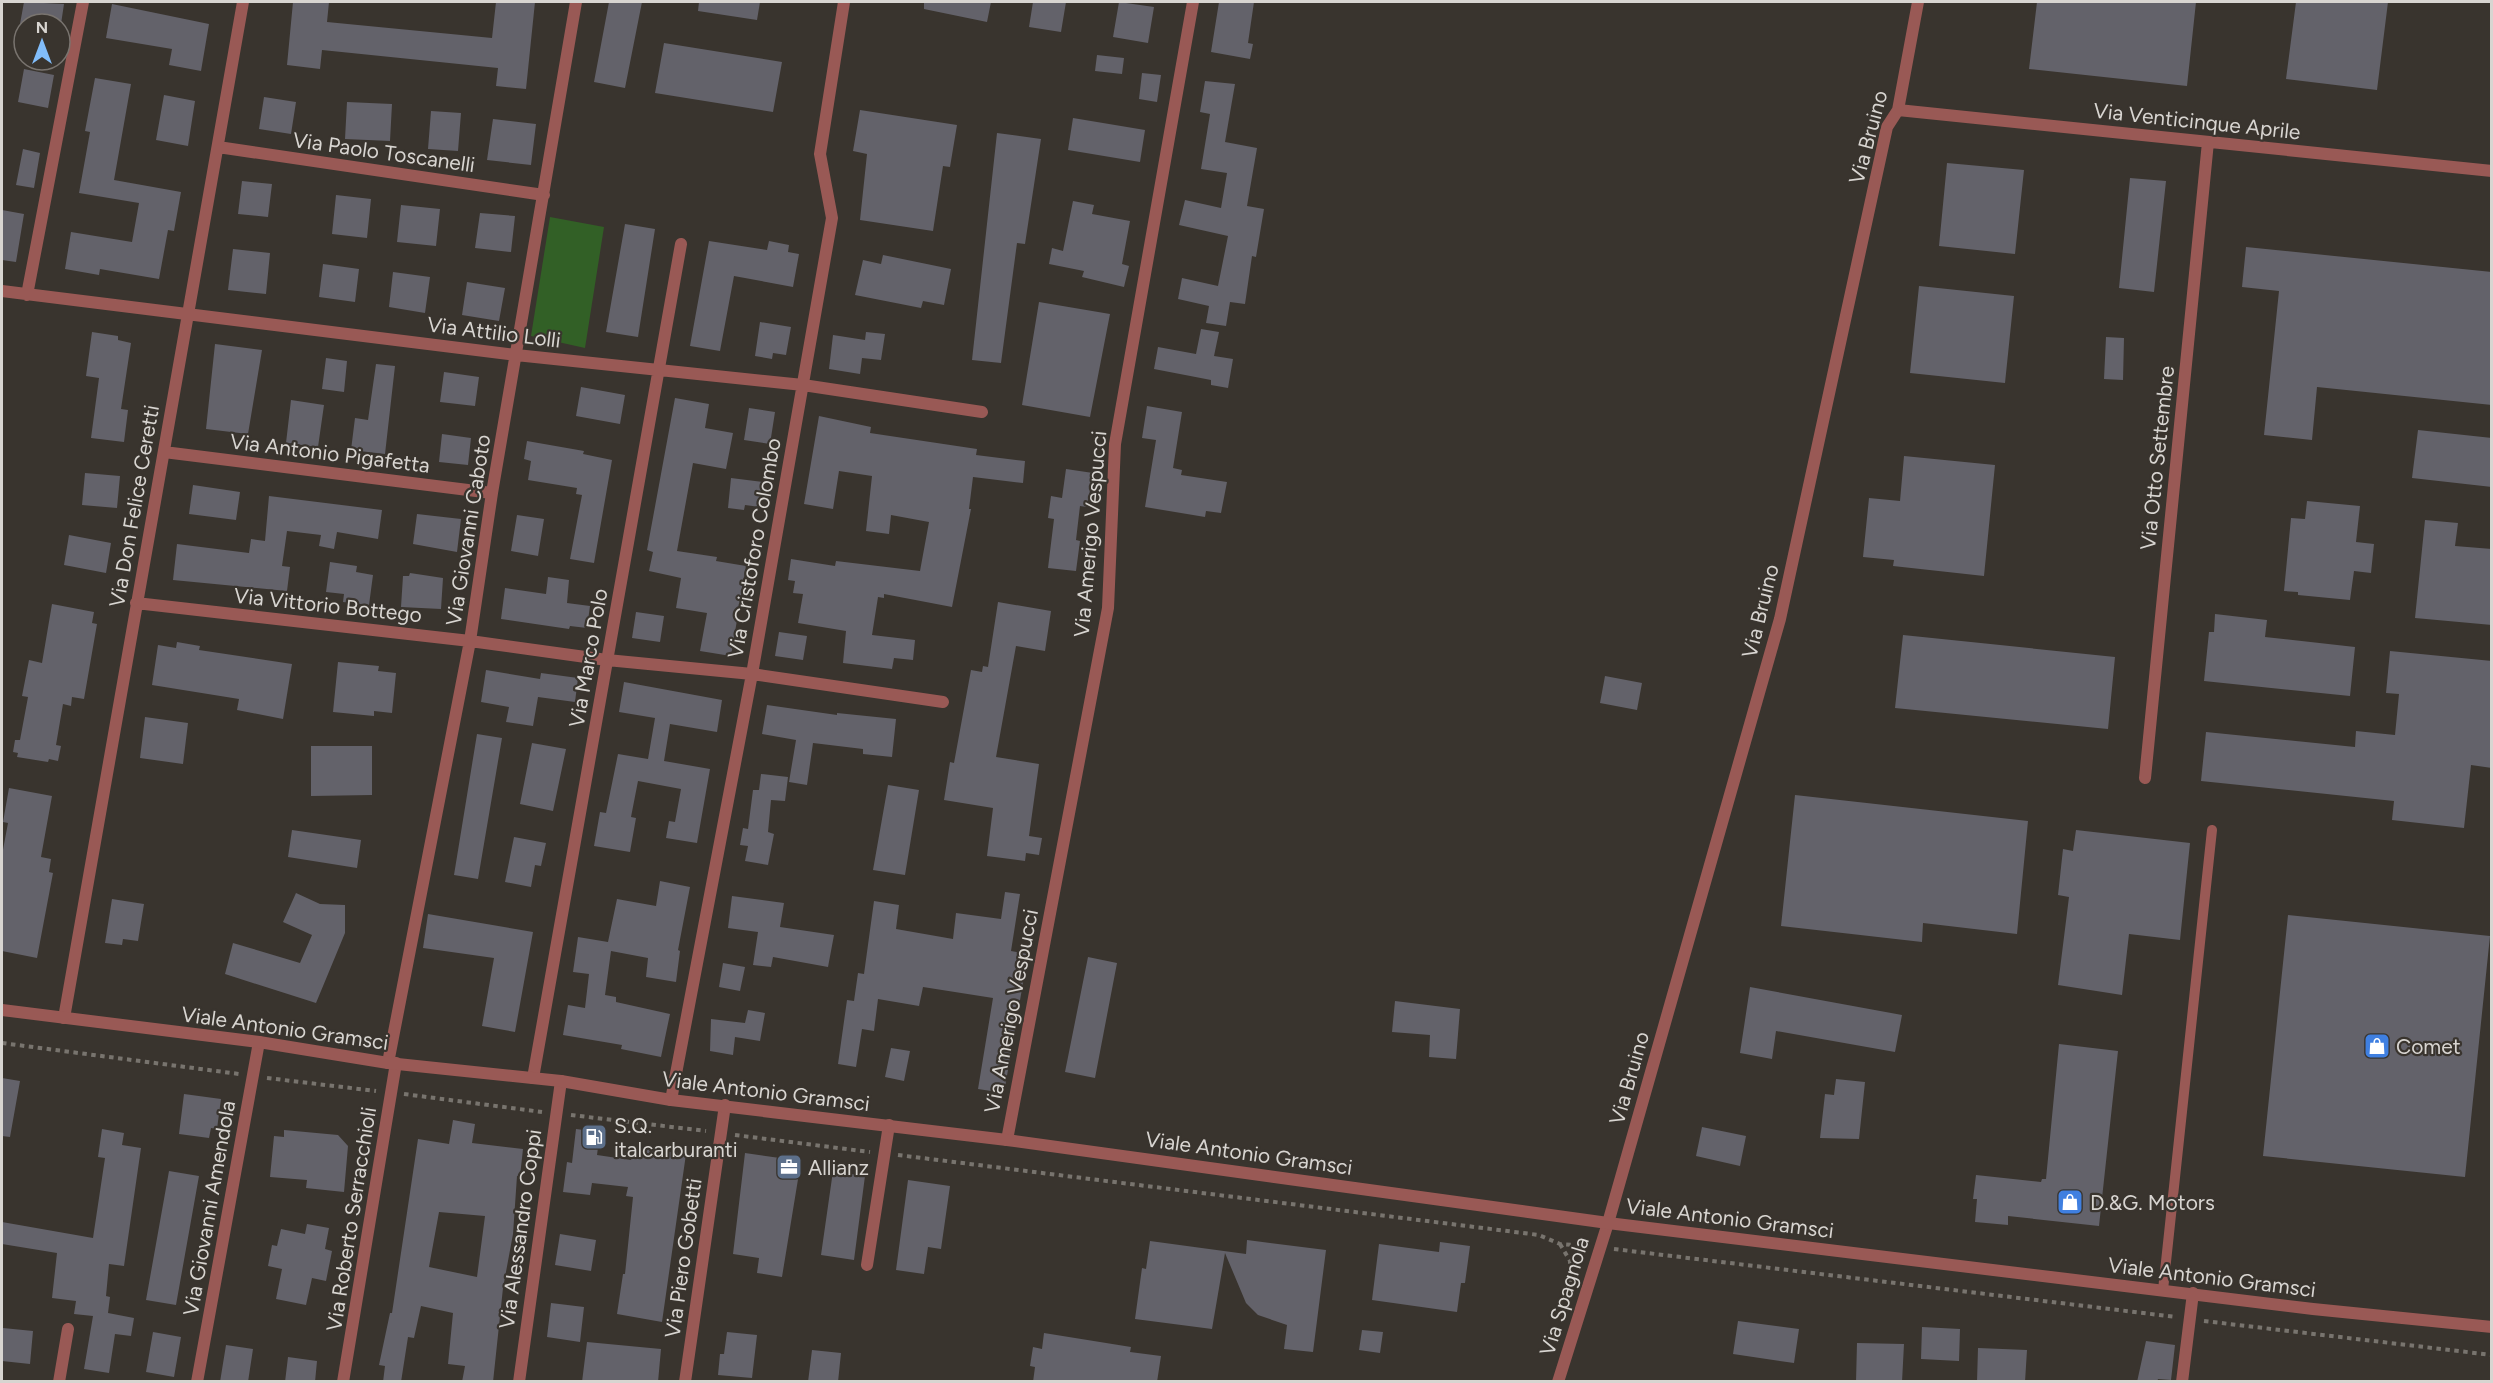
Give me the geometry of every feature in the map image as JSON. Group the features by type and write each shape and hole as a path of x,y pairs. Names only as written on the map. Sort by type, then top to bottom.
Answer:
{"street":[{"path":"27,295 83,2"},
{"name":"Via Don Felice Ceretti","path":"64,1018 243,2"},
{"name":"Via Giovanni Caboto","path":"392,1063 470,641 492,493 576,2"},
{"name":"Via Cristoforo Colombo","path":"671,1100 752,674 832,219 820,154 844,2"},
{"name":"Via Amerigo Vespucci","path":"1007,1140 1107,608 1115,444 1193,2"},
{"name":"Via Bruino","path":"1608,1222 1779,619 1887,127 1898,110 1918,2"},
{"name":"Via Venticinque Aprile","path":"1898,110 2492,171"},
{"name":"Via Otto Settembre","path":"2145,778 2208,142"},
{"name":"Via Paolo Toscanelli","path":"218,147 544,195"},
{"name":"Via Marco Polo","path":"533,1078 681,244"},
{"name":"Via Attilio Lolli","path":"2,291 516,355 803,385 982,412"},
{"name":"Via Antonio Pigafetta","path":"164,452 492,493"},
{"name":"Via Vittorio Bottego","path":"136,603 470,641 607,660 752,674 943,702"},
{"name":"Viale Antonio Gramsci","path":"2,1010 259,1042 392,1063 561,1081 671,1100 1007,1140 1608,1222 2163,1290 2492,1327"},
{"name":"Via Giovanni Amendola","path":"197,1382 259,1042"},
{"name":"Via Roberto Serracchioli","path":"343,1382 391,1093 392,1063"},
{"name":"Via Alessandro Coppi","path":"519,1382 561,1081"},
{"name":"Via Piero Gobetti","path":"685,1382 725,1105"},
{"path":"867,1265 889,1125"},
{"name":"Via Spagnola","path":"1558,1382 1608,1222"},
{"path":"2182,1382 2193,1293"},
{"path":"59,1382 68,1329"}],"lane":[{"path":"2163,1290 2212,830"}],"path":[{"path":"2,1043 1539,1235 1560,1244 2492,1355"}],"green space":[{"path":"550,217 604,227 585,348 531,336"}],"building":[{"path":"24,2 64,4 63,12 22,12"},
{"path":"293,2 329,2 327,22 492,38 496,2 535,2 526,89 496,86 498,68 322,50 320,69 287,65"},
{"path":"609,2 642,2 625,88 594,82"},
{"path":"699,2 760,2 757,20 698,11"},
{"path":"924,2 991,2 987,22 924,9"},
{"path":"1033,2 1066,2 1061,32 1029,27"},
{"path":"1119,2 1154,7 1148,43 1113,37"},
{"path":"1219,2 1254,2 1248,43 1253,44 1250,59 1211,52"},
{"path":"2037,2 2196,2 2187,86 2029,69"},
{"path":"2296,2 2388,2 2377,90 2286,79"},
{"path":"112,4 209,24 201,71 169,65 172,49 106,38"},
{"path":"664,43 782,62 773,112 655,93"},
{"path":"1097,55 1124,58 1122,74 1095,71"},
{"path":"23,72 54,75 48,108 18,102"},
{"path":"1142,73 1161,75 1157,102 1139,99"},
{"path":"95,78 131,84 114,180 181,192 174,231 168,230 159,279 100,269 99,275 65,269 71,232 132,242 139,203 79,193 90,132 85,131"},
{"path":"1205,81 1235,84 1225,142 1257,148 1247,206 1264,209 1256,257 1252,256 1245,304 1230,302 1226,326 1206,323 1209,306 1178,299 1182,278 1218,286 1228,236 1179,225 1185,200 1221,208 1227,173 1201,169 1210,114 1200,112"},
{"path":"164,95 195,101 188,146 156,140"},
{"path":"264,97 296,102 291,134 259,129"},
{"path":"347,102 392,104 390,141 345,139"},
{"path":"860,110 957,125 950,167 943,166 933,231 860,220 867,154 853,151"},
{"path":"431,111 461,113 458,151 428,149"},
{"path":"1073,118 1145,130 1140,162 1068,150"},
{"path":"493,119 536,124 531,165 487,160"},
{"path":"997,133 1041,139 1025,244 1017,243 1001,363 972,360"},
{"path":"23,149 40,153 34,188 16,185"},
{"path":"1947,163 2024,170 2015,254 1939,246"},
{"path":"2130,178 2166,181 2154,292 2119,288"},
{"path":"242,181 272,184 268,217 238,214"},
{"path":"336,195 371,199 367,238 332,234"},
{"path":"1073,201 1094,205 1092,214 1130,221 1122,264 1129,266 1124,287 1082,277 1084,271 1049,264 1052,248 1063,251"},
{"path":"401,205 440,209 436,246 397,242"},
{"path":"2,210 24,214 16,262 2,260"},
{"path":"480,213 515,216 511,252 475,248"},
{"path":"625,224 655,229 638,337 606,332"},
{"path":"709,241 767,250 769,241 789,245 788,252 799,254 793,287 734,276 720,351 690,346"},
{"path":"2246,247 2492,272 2492,405 2317,387 2312,440 2264,435 2279,291 2242,287"},
{"path":"233,249 270,253 266,294 228,290"},
{"path":"883,255 951,269 944,305 923,301 921,308 855,295 863,260 881,264"},
{"path":"323,264 359,269 355,302 319,297"},
{"path":"393,272 430,277 425,313 389,307"},
{"path":"467,282 505,288 499,321 462,315"},
{"path":"1919,286 2014,296 2005,383 1910,373"},
{"path":"1039,302 1110,314 1090,417 1022,405"},
{"path":"760,322 791,327 786,355 773,353 772,359 755,356"},
{"path":"1201,329 1219,332 1214,356 1233,359 1228,388 1211,385 1211,380 1154,369 1158,347 1196,354"},
{"path":"92,332 118,336 118,340 131,343 121,409 128,410 124,442 91,438 99,378 86,376"},
{"path":"866,332 885,334 881,360 862,358 860,374 829,369 833,335 865,340"},
{"path":"2106,337 2124,338 2123,380 2104,379"},
{"path":"215,344 262,350 248,434 206,429"},
{"path":"326,358 347,361 344,392 322,389"},
{"path":"376,364 395,366 385,454 351,450 355,418 368,420"},
{"path":"444,372 479,377 475,406 440,402"},
{"path":"581,387 625,395 620,424 576,416"},
{"path":"675,398 709,404 705,428 733,433 726,469 693,463 677,551 717,557 716,561 746,566 731,656 700,651 707,613 676,608 681,578 649,571 653,552 647,550"},
{"path":"291,400 324,405 318,447 286,443"},
{"path":"1147,406 1182,412 1173,468 1182,470 1181,475 1227,482 1221,513 1206,511 1205,517 1145,507 1156,440 1142,438"},
{"path":"749,408 775,412 770,444 744,440"},
{"path":"819,416 871,427 870,433 977,449 976,455 1025,461 1023,483 973,477 969,509 971,509 952,607 884,594 884,598 878,597 872,635 915,640 913,660 894,658 892,669 843,663 846,631 798,623 803,594 793,593 795,581 788,580 791,559 835,566 836,561 920,571 929,522 891,515 889,534 866,531 872,476 839,471 833,509 804,504"},
{"path":"2418,430 2492,438 2492,487 2412,478"},
{"path":"442,434 471,438 468,465 439,462"},
{"path":"527,441 584,451 583,454 612,460 594,563 570,559 582,495 576,494 577,488 528,480 531,461 524,459"},
{"path":"1904,456 1995,465 1984,576 1893,566 1894,560 1863,557 1869,498 1900,501"},
{"path":"1066,469 1093,473 1087,507 1080,506 1076,540 1080,541 1076,571 1048,568 1054,519 1048,518 1051,496 1062,498"},
{"path":"85,473 120,476 117,508 82,505"},
{"path":"731,478 763,482 760,507 745,505 744,510 728,508"},
{"path":"193,485 240,492 236,520 189,514"},
{"path":"269,496 382,510 378,539 337,532 334,549 319,546 321,535 287,531 282,566 290,567 287,591 173,580 177,544 249,553 251,539 265,541"},
{"path":"2307,501 2360,506 2356,542 2374,544 2371,573 2354,571 2350,600 2298,595 2298,592 2284,591 2291,518 2305,519"},
{"path":"417,514 461,519 457,552 413,544"},
{"path":"517,515 544,519 538,556 511,551"},
{"path":"2425,520 2458,523 2455,546 2492,549 2492,625 2415,618"},
{"path":"69,535 111,543 106,573 64,565"},
{"path":"330,562 357,566 356,572 373,575 369,605 343,602 344,594 326,592"},
{"path":"410,573 443,578 441,609 401,607 403,576 409,576"},
{"path":"548,577 569,580 567,603 590,606 587,628 570,626 569,629 501,619 505,588 546,594"},
{"path":"998,602 1051,611 1045,651 1016,646 996,757 1039,764 1029,836 1042,838 1039,855 1026,853 1025,861 987,856 993,808 944,800 950,762 954,763 971,670 982,672 983,666 988,667"},
{"path":"52,604 94,612 92,623 97,624 84,699 72,697 71,706 63,704 56,745 61,746 58,761 49,759 48,762 17,757 18,753 13,752 15,740 20,740 28,697 22,696 29,660 42,663"},
{"path":"636,612 664,616 660,642 632,638"},
{"path":"2215,614 2267,620 2265,637 2355,647 2350,696 2204,681 2209,632 2214,632"},
{"path":"779,632 807,636 803,660 775,656"},
{"path":"1903,635 2115,657 2108,729 1895,708"},
{"path":"177,642 200,646 199,650 292,664 283,719 237,710 239,699 152,685 158,645 176,648"},
{"path":"2390,651 2492,661 2492,768 2471,765 2464,828 2392,820 2394,801 2201,781 2206,732 2355,747 2356,731 2395,735 2399,694 2386,693"},
{"path":"338,662 379,666 378,671 396,673 392,713 374,711 374,716 333,712"},
{"path":"486,670 540,679 541,673 578,678 575,702 538,697 533,726 506,722 509,707 481,702"},
{"path":"1605,676 1642,683 1637,710 1600,703"},
{"path":"624,682 722,700 717,732 670,724 664,761 710,769 697,843 666,838 669,821 675,822 681,789 638,781 631,817 636,818 630,852 594,846 600,812 606,813 618,754 648,759 655,718 619,712"},
{"path":"767,705 837,715 837,713 896,719 892,757 863,754 863,749 813,743 807,785 789,782 796,740 762,734"},
{"path":"145,717 188,723 183,764 140,758"},
{"path":"477,734 502,738 478,879 454,875"},
{"path":"532,743 566,749 553,811 520,804"},
{"path":"311,746 372,746 372,795 311,796"},
{"path":"761,774 788,777 785,801 771,800 768,832 774,834 768,865 745,861 748,846 740,845 743,828 748,829 753,790 759,790"},
{"path":"888,785 919,790 905,875 873,870"},
{"path":"9,788 52,796 41,857 51,859 49,872 53,873 37,958 2,951 2,855 8,823 3,822"},
{"path":"1795,795 2028,821 2017,934 1923,923 1922,942 1781,926"},
{"path":"292,830 361,840 357,868 288,857"},
{"path":"2076,830 2190,843 2180,940 2129,934 2122,995 2058,985 2069,897 2058,895 2063,849 2073,851"},
{"path":"514,837 546,843 541,866 535,865 531,887 505,882"},
{"path":"660,881 690,887 678,950 680,951 676,982 646,977 648,958 611,951 605,995 616,997 616,1002 670,1014 661,1057 621,1049 622,1045 563,1035 568,1005 585,1008 589,974 573,972 578,937 608,942 617,899 656,906"},
{"path":"1005,892 1020,894 1011,951 1028,954 1004,1093 978,1089 993,998 923,987 919,1006 878,999 874,1031 862,1029 856,1067 838,1064 847,1000 854,1001 858,973 864,974 874,901 899,905 896,929 953,939 956,913 1001,919"},
{"path":"296,893 320,904 345,905 345,933 316,1003 225,974 233,943 300,963 312,935 283,922"},
{"path":"732,896 784,903 780,927 834,935 828,967 773,957 771,967 753,965 758,932 728,928"},
{"path":"112,899 144,904 138,941 123,939 122,945 105,943"},
{"path":"428,914 533,932 515,1032 482,1026 494,958 423,948"},
{"name":"Comet","path":"2288,915 2490,936 2465,1177 2263,1156"},
{"path":"1088,957 1117,963 1095,1078 1065,1072"},
{"path":"723,963 745,967 740,991 719,987"},
{"path":"1750,987 1902,1015 1895,1052 1776,1031 1772,1059 1740,1053"},
{"path":"1395,1001 1460,1009 1456,1059 1429,1057 1430,1035 1392,1032"},
{"path":"748,1010 765,1013 760,1041 735,1037 733,1055 710,1051 711,1019 745,1023"},
{"path":"2059,1044 2118,1051 2099,1226 2008,1216 2008,1225 1975,1222 1977,1199 1973,1199 1976,1175 2041,1182 2042,1179 2046,1179"},
{"path":"891,1048 910,1051 904,1081 885,1077"},
{"path":"2,1078 20,1081 10,1137 2,1136"},
{"path":"1836,1079 1865,1082 1859,1139 1820,1138 1825,1094 1834,1095"},
{"path":"184,1094 221,1099 217,1129 211,1128 209,1138 179,1134"},
{"path":"453,1120 475,1124 472,1143 523,1149 520,1176 517,1176 513,1234 503,1288 493,1382 462,1382 465,1366 448,1364 453,1313 421,1306 414,1338 408,1337 401,1382 383,1382 385,1366 379,1365 390,1313 392,1313 418,1139 449,1144","holes":["439,1212 485,1216 477,1277 429,1267"]},
{"path":"1702,1127 1746,1136 1740,1166 1696,1156"},
{"path":"102,1129 124,1133 122,1145 141,1148 124,1266 109,1264 106,1296 110,1297 108,1313 134,1318 131,1336 115,1334 109,1373 84,1369 93,1316 74,1314 76,1301 52,1298 57,1253 2,1244 2,1222 93,1238 105,1158 98,1157"},
{"path":"576,1129 600,1132 597,1155 631,1160 633,1147 686,1154 662,1322 617,1314 623,1274 625,1274 633,1197 626,1196 628,1187 592,1183 590,1195 563,1192 567,1162 572,1163"},
{"path":"284,1130 338,1135 348,1146 344,1192 306,1188 307,1180 270,1177 274,1136 284,1137"},
{"path":"745,1153 801,1161 782,1277 757,1273 759,1258 733,1254"},
{"path":"169,1171 199,1176 176,1305 146,1300"},
{"path":"833,1171 865,1176 854,1260 821,1255"},
{"path":"908,1180 950,1186 941,1249 928,1247 924,1274 896,1270"},
{"path":"307,1224 329,1228 325,1249 332,1251 326,1281 312,1278 306,1305 276,1299 282,1269 268,1266 272,1245 277,1246 281,1229 305,1234"},
{"path":"560,1234 596,1240 591,1271 555,1265"},
{"path":"1247,1240 1326,1250 1313,1352 1284,1349 1287,1325 1258,1315 1246,1303 1225,1253 1212,1329 1135,1319 1142,1268 1146,1269 1150,1241 1246,1254"},
{"path":"1440,1242 1470,1246 1465,1283 1461,1283 1457,1312 1372,1300 1379,1244 1439,1252"},
{"path":"551,1303 584,1307 580,1342 547,1337"},
{"path":"1738,1321 1799,1329 1794,1363 1733,1354"},
{"path":"1922,1327 1960,1329 1959,1361 1921,1359"},
{"path":"3,1328 33,1331 30,1364 2,1361"},
{"path":"1362,1330 1383,1332 1380,1353 1359,1350"},
{"path":"153,1332 181,1337 174,1377 146,1372"},
{"path":"727,1332 757,1335 752,1378 718,1375 720,1354 724,1354"},
{"path":"1044,1333 1131,1347 1130,1352 1161,1356 1157,1382 1033,1382 1035,1367 1030,1366 1033,1347 1042,1349"},
{"path":"2146,1341 2175,1345 2171,1380 2137,1382"},
{"path":"587,1342 661,1349 658,1382 582,1382"},
{"path":"1857,1343 1904,1344 1902,1382 1856,1382"},
{"path":"226,1345 253,1349 248,1382 220,1382"},
{"path":"1978,1348 2027,1350 2025,1382 1977,1382"},
{"path":"812,1350 841,1353 838,1382 808,1382"},
{"path":"288,1357 317,1361 315,1382 285,1382"}],"place":[{"name":"Comet","path":"2377,1046"},
{"name":"S.Q. italcarburanti","path":"594,1137"},
{"name":"Allianz","path":"789,1167"},
{"name":"D.&G. Motors","path":"2070,1202"}]}
